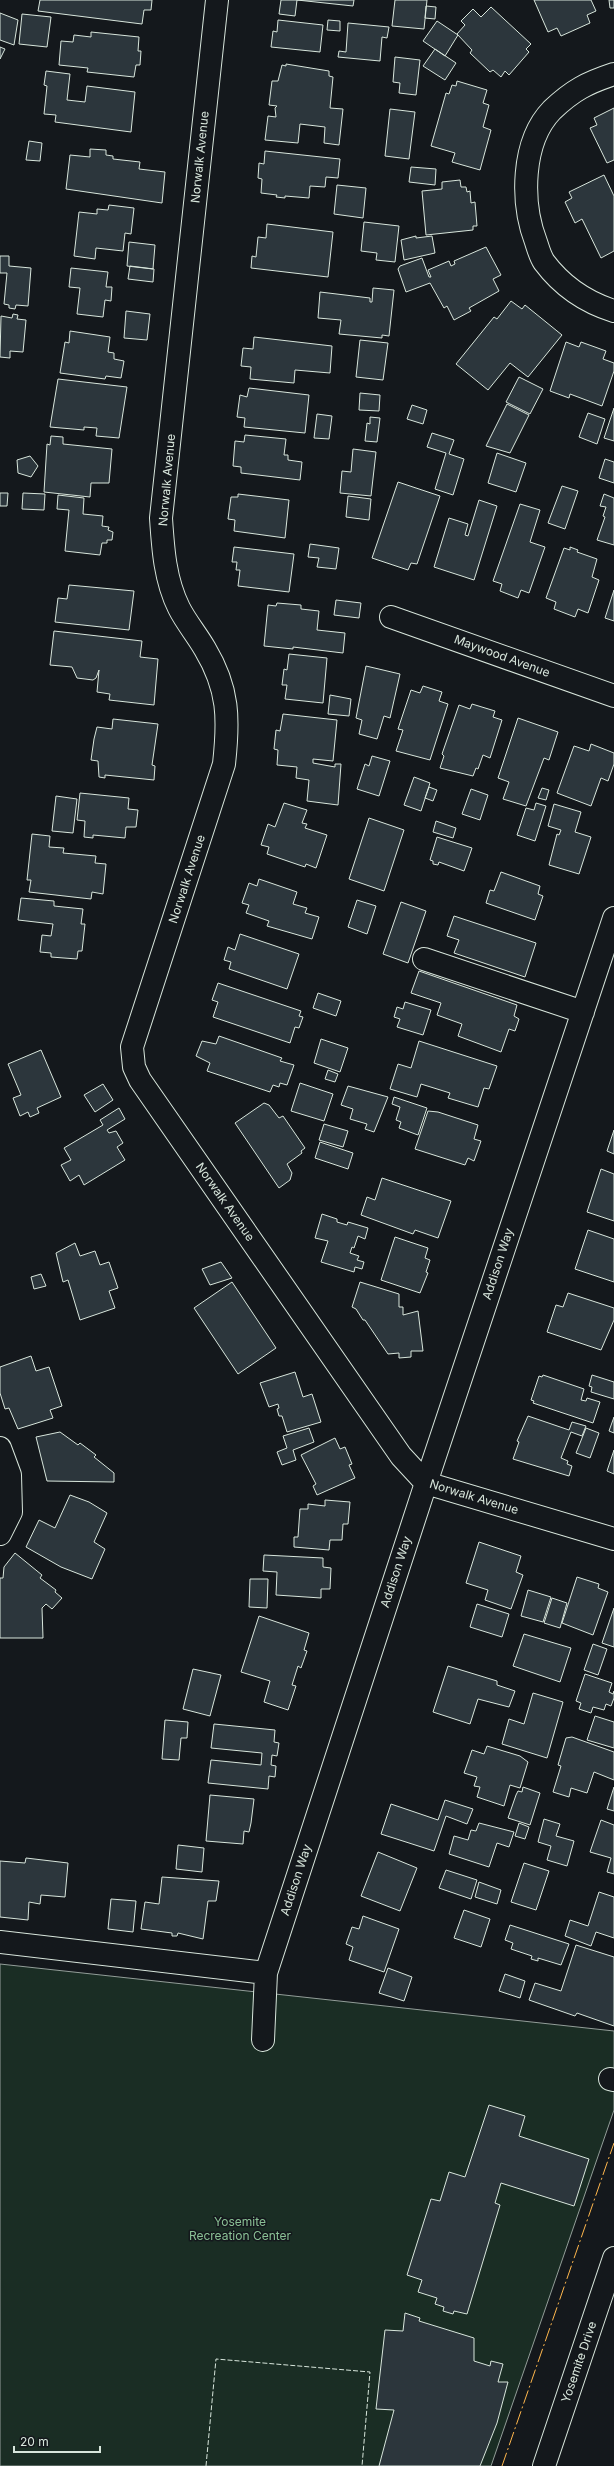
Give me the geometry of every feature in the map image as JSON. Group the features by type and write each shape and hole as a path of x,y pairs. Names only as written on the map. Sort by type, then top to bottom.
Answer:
{"street":[{"name":"Norwalk Avenue","path":"217,0 161,518 164,564 179,607 206,651 222,684 229,724 224,764 132,1047 134,1067 140,1080 401,1456 426,1483 614,1539"},
{"path":"614,74 583,85 552,111 533,142 525,184 528,222 542,260 568,289 614,312"},
{"name":"Maywood Avenue","path":"391,617 614,696"},
{"name":"Addison Way","path":"262,2040 266,1973 426,1483 614,918"},
{"path":"424,959 583,1012"},
{"path":"0,1448 10,1475 11,1512 0,1534"},
{"path":"0,1942 266,1973"},
{"name":"Yosemite Drive","path":"544,2466 614,2258"}],"green space":[{"name":"Yosemite Recreation Center","path":"0,1964 614,2031 614,2110 491,2466 0,2466"}],"building":[{"path":"40,0 152,0 151,10 144,10 142,24 38,11"},
{"path":"281,0 297,0 295,16 279,14"},
{"path":"297,0 354,0 353,6"},
{"path":"395,0 427,0 424,29 392,26"},
{"path":"534,0 591,0 596,11 587,15 590,23 561,36 557,28 548,32"},
{"path":"609,0 614,0 614,8 610,8"},
{"path":"426,6 436,7 435,19 425,18"},
{"path":"491,7 531,44 526,49 529,52 509,75 505,71 501,77 493,70 490,72 470,53 472,50 457,34 465,25 461,21 473,9 481,17"},
{"path":"0,13 18,20 14,45 0,40"},
{"path":"22,14 51,17 47,47 19,44"},
{"path":"278,20 323,25 320,52 271,47 273,31 277,32"},
{"path":"328,20 340,21 340,31 327,30"},
{"path":"437,21 458,35 445,56 423,41"},
{"path":"348,23 389,27 387,38 382,37 380,61 338,57 339,51 346,52"},
{"path":"91,32 139,37 138,51 141,51 140,65 136,65 134,77 87,72 88,68 59,65 61,41 73,42 74,35 91,37"},
{"path":"0,47 5,49 0,59"},
{"path":"435,49 456,63 445,80 423,66"},
{"path":"395,57 420,60 416,95 399,93 400,83 393,82"},
{"path":"286,64 329,71 329,76 333,77 330,108 343,109 339,145 324,143 325,127 300,124 298,143 265,140 268,116 276,117 275,108 277,106 269,105 272,81 278,81 282,65 286,66"},
{"path":"46,71 70,74 67,100 85,102 87,86 135,92 131,132 55,122 56,115 44,114 47,86 44,85"},
{"path":"457,81 487,90 483,103 489,105 483,127 491,130 480,170 452,162 455,153 431,146 446,93 449,94 452,85 456,86"},
{"path":"614,108 614,160 607,163 590,128 597,125 594,118"},
{"path":"390,109 415,112 409,159 385,156"},
{"path":"29,141 42,143 40,161 26,160"},
{"path":"90,149 106,150 106,155 113,156 113,159 140,162 139,169 165,172 162,203 66,189 70,155 90,157"},
{"path":"265,151 340,159 338,178 326,177 325,187 310,186 309,198 285,196 285,198 276,197 277,195 261,193 262,179 258,178 259,163 264,164"},
{"path":"411,167 436,169 435,185 409,182"},
{"path":"604,175 614,196 614,251 601,258 582,219 575,223 565,202 572,198 569,192"},
{"path":"460,180 461,187 466,187 467,192 470,191 471,203 475,202 477,226 473,226 473,230 426,235 422,191 442,189 442,182"},
{"path":"337,185 366,188 363,218 334,214"},
{"path":"109,205 134,208 131,234 125,233 123,251 96,248 95,259 74,256 79,212 97,214 97,209 108,210"},
{"path":"364,222 399,226 395,262 376,260 377,253 361,251"},
{"path":"267,224 333,232 328,277 251,268 252,256 256,257 258,237 266,238"},
{"path":"416,236 416,238 432,236 435,253 404,260 401,240"},
{"path":"129,242 155,245 153,269 127,266"},
{"path":"486,247 501,275 493,279 499,291 469,308 471,311 454,320 447,306 444,308 430,283 406,292 398,269 400,266 422,258 429,277 431,277 428,270 449,261 451,266 455,264 454,261"},
{"path":"0,256 9,256 9,266 31,268 28,306 16,305 15,309 9,308 9,305 4,304 7,273 0,273"},
{"path":"130,266 154,269 153,282 128,279"},
{"path":"71,268 108,272 106,287 112,287 111,301 105,300 103,317 77,314 80,288 69,287"},
{"path":"373,288 394,290 389,336 382,335 382,338 339,334 341,320 318,318 320,292 370,298 370,302 372,302"},
{"path":"511,301 522,309 525,305 562,335 528,377 510,363 488,390 456,364 494,317 497,319"},
{"path":"126,311 150,314 147,340 124,338"},
{"path":"13,314 18,315 17,319 26,320 23,352 10,351 10,358 0,357 1,316 12,318"},
{"path":"70,331 110,337 108,352 114,353 114,359 124,361 121,378 106,376 105,379 60,373 65,342 69,343"},
{"path":"254,337 332,346 330,373 295,370 294,383 250,379 251,367 241,366 243,348 253,349"},
{"path":"360,340 388,343 383,380 356,377"},
{"path":"566,342 579,347 581,342 606,351 603,359 614,363 614,371 602,406 570,394 569,398 550,391"},
{"path":"519,377 543,389 530,414 506,402"},
{"path":"58,379 127,387 119,438 96,436 97,428 84,427 84,430 50,427"},
{"path":"249,388 309,395 305,433 244,427 245,418 237,417 240,395 247,397"},
{"path":"360,393 380,395 379,411 359,410"},
{"path":"507,404 529,415 510,453 486,446"},
{"path":"412,405 427,410 423,424 407,419"},
{"path":"614,408 614,441 604,438"},
{"path":"588,413 605,419 597,444 579,437"},
{"path":"317,414 332,416 329,439 314,438"},
{"path":"370,417 380,418 377,442 365,441 367,423 370,424"},
{"path":"432,433 454,440 449,454 464,459 453,495 435,489 446,453 427,447"},
{"path":"245,435 286,439 284,455 288,455 288,460 302,462 300,480 241,473 241,467 233,466 235,441 244,442"},
{"path":"51,436 63,437 63,444 112,449 109,483 91,483 90,497 44,492 47,444 50,445"},
{"path":"353,449 376,452 371,496 340,493 342,471 351,472"},
{"path":"497,453 526,463 516,492 488,483"},
{"path":"30,456 38,466 31,477 18,473 17,460"},
{"path":"605,459 614,462 614,483 599,478"},
{"path":"398,482 440,496 417,564 411,563 408,570 372,558"},
{"path":"562,486 578,491 565,529 548,523"},
{"path":"0,493 8,493 7,506 0,506"},
{"path":"23,493 45,494 44,510 22,509"},
{"path":"238,494 289,500 285,538 234,531 235,520 228,519 231,497 238,497"},
{"path":"604,494 614,498 614,545 597,540 605,517 603,516 606,507 600,506"},
{"path":"58,495 84,498 83,514 103,516 102,526 109,527 108,530 113,532 112,540 107,540 107,543 102,543 100,555 65,551 69,510 57,509"},
{"path":"348,496 371,499 369,520 346,517"},
{"path":"479,500 497,506 474,580 434,567 449,518 468,524 465,535 468,536"},
{"path":"520,504 540,510 530,542 545,547 529,593 521,590 518,598 500,591 502,584 493,581"},
{"path":"310,544 339,548 336,569 317,567 319,558 308,557"},
{"path":"234,547 294,554 289,592 238,586 240,570 236,570 237,562 232,562"},
{"path":"570,547 578,550 577,552 597,559 592,577 599,580 588,613 578,609 575,617 554,609 556,602 546,598 564,548 570,550"},
{"path":"69,585 134,591 129,630 55,622 58,598 67,599"},
{"path":"614,590 614,621 605,618"},
{"path":"336,600 361,603 359,618 334,615"},
{"path":"277,603 301,605 301,609 319,611 317,630 345,633 343,653 293,647 293,649 264,646 268,605 276,606"},
{"path":"54,631 142,641 140,657 158,659 154,705 109,700 110,694 97,692 99,670 96,678 93,680 77,678 72,667 50,665"},
{"path":"289,654 327,658 323,703 285,699 287,685 282,685 284,669 287,670"},
{"path":"366,666 400,674 390,718 384,716 377,739 359,734 362,720 356,718"},
{"path":"423,686 442,692 439,701 448,704 430,760 396,751 403,730 398,729 411,690 420,693"},
{"path":"330,695 351,699 349,716 328,714"},
{"path":"472,704 495,711 493,717 502,720 490,758 483,755 478,769 476,768 473,776 440,768 444,756 442,754 459,705 470,709"},
{"path":"283,714 337,720 333,761 313,759 313,763 335,767 335,764 341,764 338,805 307,801 309,780 296,778 297,767 277,765 278,750 274,749 276,730 280,731"},
{"path":"518,718 558,732 549,760 544,758 526,806 503,799 509,782 498,778"},
{"path":"113,719 158,724 152,765 155,766 154,780 105,775 105,778 99,777 98,761 91,760 94,739 97,727 112,729"},
{"path":"591,744 614,753 614,764 608,781 601,778 591,806 557,793 574,746 589,751"},
{"path":"372,756 390,761 379,796 357,789 365,764 369,766"},
{"path":"414,777 430,783 421,811 404,805"},
{"path":"429,787 437,790 433,801 425,798"},
{"path":"542,788 549,790 546,800 538,798"},
{"path":"471,789 488,795 480,820 462,814"},
{"path":"80,793 129,798 128,809 138,810 136,827 126,827 125,838 93,835 93,838 84,837 85,821 77,820"},
{"path":"56,796 77,799 73,833 52,831"},
{"path":"284,803 307,810 302,823 307,824 305,828 327,835 316,868 306,864 305,867 267,854 269,847 261,845 268,824 275,827"},
{"path":"536,803 546,806 535,841 517,835 526,808 534,810"},
{"path":"554,804 581,812 575,832 591,837 579,874 549,865 557,834 559,835 561,830 548,826"},
{"path":"369,818 404,830 384,891 349,879"},
{"path":"436,821 456,828 453,838 433,832"},
{"path":"32,834 50,836 49,847 64,848 63,853 96,856 95,863 106,864 103,894 92,892 91,899 29,892 31,880 27,880"},
{"path":"437,837 472,848 464,871 439,862 438,865 433,864 433,861 430,860"},
{"path":"501,872 540,886 538,894 543,896 535,920 486,903 490,890 494,891"},
{"path":"259,879 297,892 293,904 307,908 305,913 319,917 312,939 267,926 269,921 246,913 249,905 242,903 249,883 257,886"},
{"path":"21,898 54,901 54,906 83,909 81,924 85,924 82,951 78,951 77,959 51,957 51,953 40,952 42,935 51,936 53,924 18,920"},
{"path":"357,900 376,906 367,934 348,927"},
{"path":"401,902 426,911 408,963 383,954"},
{"path":"454,916 536,943 525,977 454,953 459,940 447,936"},
{"path":"240,934 299,954 287,989 229,969 231,962 224,960 228,947 235,950"},
{"path":"419,971 517,1005 514,1016 519,1019 515,1031 509,1029 501,1052 458,1036 462,1024 437,1015 441,1003 411,993"},
{"path":"218,983 301,1011 299,1016 303,1017 299,1028 295,1027 290,1043 213,1017 218,1002 212,1000"},
{"path":"318,993 341,1001 336,1016 313,1008"},
{"path":"405,1002 431,1010 423,1035 397,1027 400,1019 394,1017 397,1007 403,1009"},
{"path":"219,1036 282,1058 280,1061 294,1065 287,1085 280,1083 279,1087 273,1085 270,1092 207,1071 210,1063 196,1056 202,1041 216,1044"},
{"path":"321,1039 348,1048 340,1072 314,1063"},
{"path":"419,1041 497,1066 489,1089 484,1088 478,1107 448,1098 450,1093 421,1084 417,1097 390,1089 398,1064 411,1068"},
{"path":"41,1050 61,1097 37,1108 39,1113 30,1117 28,1112 20,1116 13,1098 21,1095 8,1064"},
{"path":"328,1070 338,1074 335,1082 325,1079"},
{"path":"300,1083 333,1094 324,1121 291,1111"},
{"path":"103,1084 113,1100 95,1112 84,1095"},
{"path":"348,1086 388,1097 374,1132 365,1129 367,1124 350,1119 353,1109 341,1105"},
{"path":"394,1097 427,1108 418,1135 399,1128 401,1122 396,1120 400,1107 392,1104"},
{"path":"264,1103 269,1105 279,1118 283,1116 305,1148 301,1151 302,1153 287,1164 292,1173 290,1180 279,1188 235,1123"},
{"path":"119,1108 125,1119 107,1130 109,1133 116,1131 123,1143 117,1147 125,1160 84,1185 79,1175 70,1181 61,1165 71,1160 64,1148 103,1125 100,1120"},
{"path":"428,1111 438,1112 478,1125 474,1139 481,1141 474,1161 468,1158 465,1165 415,1149"},
{"path":"324,1124 348,1131 343,1147 319,1140"},
{"path":"614,1130 614,1154 607,1151"},
{"path":"320,1142 353,1153 348,1169 315,1158"},
{"path":"601,1169 614,1174 614,1221 587,1212"},
{"path":"382,1178 451,1201 438,1238 415,1230 413,1234 361,1215 367,1197 375,1200"},
{"path":"322,1214 337,1219 337,1222 347,1225 348,1222 368,1228 365,1239 358,1236 354,1248 352,1247 350,1253 359,1256 357,1260 364,1262 362,1269 355,1267 354,1272 321,1262 328,1241 315,1238"},
{"path":"588,1230 614,1239 614,1282 575,1269"},
{"path":"395,1237 428,1248 425,1258 430,1260 426,1272 428,1273 420,1293 381,1280"},
{"path":"75,1243 80,1256 95,1251 100,1265 109,1262 118,1288 109,1291 115,1308 80,1320 68,1280 63,1282 56,1253"},
{"path":"221,1262 232,1278 210,1285 202,1269"},
{"path":"41,1274 46,1286 34,1289 31,1277"},
{"path":"232,1282 276,1348 238,1374 194,1308"},
{"path":"360,1282 399,1294 399,1307 403,1307 403,1315 418,1311 423,1351 411,1351 411,1357 399,1358 399,1353 388,1354 365,1320 363,1320 356,1309 352,1307"},
{"path":"568,1293 614,1308 614,1320 601,1350 547,1332 556,1305 563,1307"},
{"path":"31,1356 36,1371 49,1367 62,1406 50,1410 53,1418 18,1429 9,1408 5,1409 0,1393 0,1367"},
{"path":"295,1372 303,1397 312,1394 321,1422 287,1432 282,1416 279,1416 277,1409 279,1408 278,1404 269,1407 260,1383"},
{"path":"543,1375 584,1389 581,1400 586,1401 587,1398 600,1402 593,1423 533,1403 534,1401 531,1400 539,1376 542,1377"},
{"path":"592,1375 614,1382 614,1399 591,1392 592,1387 589,1386"},
{"path":"528,1416 569,1430 572,1422 586,1426 582,1436 571,1432 561,1458 568,1461 567,1464 572,1466 569,1476 513,1459 519,1442 517,1441"},
{"path":"614,1417 614,1433 609,1431"},
{"path":"309,1428 314,1442 293,1450 296,1460 282,1465 277,1452 287,1448 283,1436"},
{"path":"586,1428 599,1433 590,1458 576,1453"},
{"path":"60,1432 78,1445 80,1443 96,1455 94,1457 114,1473 114,1482 47,1481 36,1437"},
{"path":"335,1438 340,1449 345,1447 352,1464 349,1465 355,1478 317,1495 313,1486 316,1484 301,1455"},
{"path":"614,1450 614,1474 607,1471"},
{"path":"70,1495 89,1502 107,1513 94,1542 105,1549 92,1579 61,1567 26,1547 39,1520 55,1528"},
{"path":"325,1500 350,1502 348,1524 343,1524 342,1540 330,1540 329,1550 294,1547 294,1537 298,1537 300,1509 308,1509 308,1504 325,1506"},
{"path":"479,1542 521,1556 516,1572 523,1575 511,1609 485,1600 488,1590 466,1583"},
{"path":"15,1553 42,1575 40,1578 56,1590 55,1592 62,1598 52,1609 46,1604 42,1608 43,1638 0,1638 0,1578 3,1578 4,1567"},
{"path":"264,1555 323,1558 323,1567 331,1568 330,1589 321,1589 321,1598 276,1595 277,1572 263,1571"},
{"path":"577,1577 599,1584 598,1588 608,1592 593,1635 562,1623"},
{"path":"250,1579 268,1579 267,1608 249,1607"},
{"path":"528,1590 551,1597 543,1622 521,1616"},
{"path":"552,1598 567,1603 560,1628 544,1623"},
{"path":"477,1604 509,1614 502,1637 470,1627"},
{"path":"614,1608 614,1647 602,1643"},
{"path":"259,1616 309,1633 304,1650 307,1651 301,1668 298,1666 292,1685 296,1686 288,1710 264,1702 270,1681 241,1672"},
{"path":"524,1634 571,1648 560,1682 513,1666"},
{"path":"593,1644 607,1649 598,1675 584,1670"},
{"path":"448,1666 497,1681 497,1685 515,1691 509,1707 478,1699 470,1724 433,1712"},
{"path":"193,1669 221,1675 210,1716 183,1709"},
{"path":"585,1674 612,1683 609,1692 613,1694 614,1691 614,1698 611,1706 606,1704 604,1710 593,1707 591,1713 579,1709 581,1703 576,1701"},
{"path":"533,1693 563,1702 547,1758 502,1744 509,1719 524,1724"},
{"path":"595,1716 614,1722 614,1748 587,1740"},
{"path":"165,1720 188,1722 187,1738 181,1738 179,1760 162,1759"},
{"path":"214,1724 275,1730 274,1742 279,1743 277,1756 272,1755 271,1765 276,1766 275,1777 269,1776 268,1789 208,1783 211,1760 261,1765 262,1753 211,1748"},
{"path":"572,1737 614,1752 614,1780 594,1772 587,1793 571,1788 569,1797 553,1792 561,1766 558,1765 566,1738"},
{"path":"487,1746 520,1756 528,1762 520,1788 510,1785 504,1806 477,1797 480,1787 474,1786 477,1777 464,1773 472,1750 484,1754"},
{"path":"523,1787 540,1793 530,1825 508,1818 516,1795 518,1791 522,1792"},
{"path":"614,1787 614,1811 607,1809"},
{"path":"210,1795 254,1799 249,1832 244,1831 243,1844 206,1841"},
{"path":"445,1800 473,1809 467,1824 446,1816 434,1851 381,1834 391,1804 438,1820"},
{"path":"544,1819 560,1824 556,1836 574,1841 567,1866 547,1860 551,1846 538,1842"},
{"path":"601,1820 614,1825 614,1874 607,1872 611,1858 590,1852"},
{"path":"479,1823 514,1832 509,1847 497,1843 489,1867 449,1854 454,1836 468,1840 471,1830 476,1831"},
{"path":"519,1823 529,1827 525,1839 515,1836"},
{"path":"178,1845 204,1848 202,1872 176,1869"},
{"path":"378,1852 417,1868 400,1911 361,1896"},
{"path":"26,1858 68,1863 65,1897 41,1895 40,1904 29,1902 28,1920 0,1917 0,1861 25,1863"},
{"path":"524,1863 549,1871 536,1910 511,1902"},
{"path":"446,1870 477,1880 471,1899 439,1888"},
{"path":"162,1877 219,1881 216,1901 208,1901 203,1939 178,1933 177,1936 172,1936 172,1933 141,1929 145,1902 159,1904"},
{"path":"479,1882 501,1890 497,1904 475,1897"},
{"path":"599,1892 614,1897 614,1938 596,1932 591,1946 565,1936 570,1920 588,1926"},
{"path":"111,1899 136,1901 133,1932 108,1929"},
{"path":"464,1910 490,1919 481,1947 454,1938"},
{"path":"363,1916 399,1929 384,1972 349,1960 353,1947 346,1944 352,1927 359,1929"},
{"path":"510,1925 569,1944 561,1965 538,1958 538,1961 531,1959 532,1956 511,1949 513,1943 505,1940"},
{"path":"576,1945 614,1957 614,2026 577,2013 575,2016 529,2000 535,1983 561,1991"},
{"path":"388,1968 412,1977 404,2001 379,1993"},
{"path":"505,1974 525,1981 520,1998 499,1991"},
{"path":"489,2105 525,2116 519,2136 589,2159 574,2206 501,2183 495,2203 500,2205 467,2314 454,2311 453,2314 443,2311 444,2307 435,2304 437,2298 418,2292 422,2280 407,2275 431,2199 440,2201 449,2172 465,2177"},
{"path":"405,2313 420,2318 419,2321 474,2338 474,2361 490,2366 491,2361 503,2364 498,2382 508,2382 497,2423 480,2466 379,2466 394,2410 376,2409 385,2330 403,2331"}],"fence":[{"path":"206,2466 216,2359 370,2372 362,2466"}],"power":[{"path":"502,2466 614,2143"}]}
